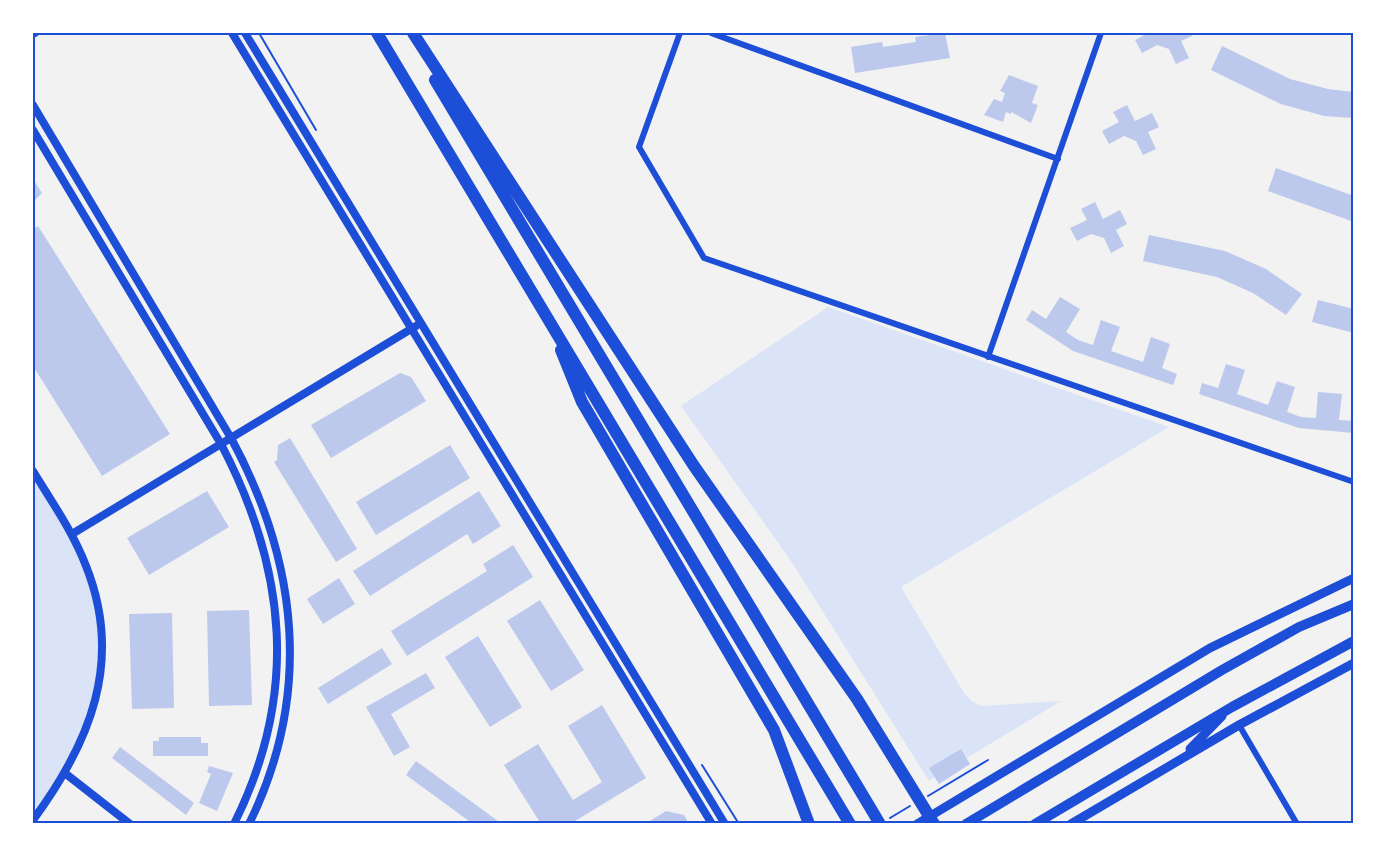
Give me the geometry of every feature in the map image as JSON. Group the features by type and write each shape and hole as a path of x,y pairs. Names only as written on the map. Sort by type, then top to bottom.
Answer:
{"highway":[{"path":"377,33 849,824"},
{"path":"407,33 880,824"},
{"path":"413,33 694,466 856,699 934,824"},
{"path":"546,313 582,402 774,730 809,824"}],"main road":[{"path":"917,824 1210,648 1354,578"},
{"path":"966,824 1222,670 1299,627 1354,604"},
{"path":"1035,824 1232,707 1354,641"},
{"path":"1071,824 1239,725 1354,663"},
{"path":"1180,759 1232,707"}],"street":[{"path":"231,33 712,824"},
{"path":"245,33 725,824"},
{"path":"680,33 639,147 704,258 1354,482"},
{"path":"711,33 1058,159"},
{"path":"988,357 1101,33"},
{"path":"33,105 231,438 252,477 276,540 288,611 290,646 284,726 272,769 249,824"},
{"path":"33,130 221,444 241,483 263,544 276,612 277,646 271,723 260,765 234,824"},
{"path":"72,534 422,323"},
{"path":"33,471 72,534 87,567 98,605 102,638 96,705 85,736 66,774 33,820"},
{"path":"1239,725 1297,824"},
{"path":"66,774 130,824"}],"path":[{"path":"880,824 988,760"}],"shaded area":[{"path":"828,307 1169,427 901,587 964,693 973,702 982,706 1061,701 929,781 793,564 681,406"},
{"path":"33,471 72,534 98,605 100,675 85,736 33,819"}],"building":[{"path":"945,33 950,58 855,73 851,47 882,42 883,47 916,42 915,37"},
{"path":"1148,33 1191,33 1192,36 1181,41 1189,58 1176,64 1169,49 1157,45 1142,53 1135,40"},
{"path":"1222,46 1290,79 1328,89 1354,92 1354,118 1324,116 1281,104 1211,70"},
{"path":"1009,75 1038,86 1032,103 1038,105 1031,123 1011,112 1011,114 1006,112 1003,122 984,115 994,99 1002,102 1005,93 1000,91"},
{"path":"1127,105 1135,121 1152,113 1159,127 1148,132 1156,149 1143,155 1136,141 1124,136 1109,144 1102,131 1119,122 1113,112"},
{"path":"1276,168 1354,196 1354,222 1268,191"},
{"path":"33,179 42,193 33,202"},
{"path":"1095,202 1103,219 1120,210 1127,224 1116,230 1124,246 1111,253 1104,238 1091,234 1077,241 1070,228 1087,220 1081,209"},
{"path":"38,226 170,434 102,476 33,366 33,229"},
{"path":"1149,235 1225,251 1266,269 1302,294 1286,315 1253,293 1217,277 1143,261"},
{"path":"1060,297 1080,309 1066,332 1078,340 1093,345 1101,320 1120,327 1111,351 1143,362 1151,337 1170,344 1162,368 1177,374 1173,385 1073,351 1026,320 1032,310 1046,319"},
{"path":"1318,300 1354,309 1354,333 1312,322"},
{"path":"1226,364 1245,370 1237,394 1268,405 1277,381 1295,387 1287,412 1301,417 1316,418 1318,392 1342,394 1339,420 1354,421 1354,433 1299,428 1199,394 1202,383 1218,388"},
{"path":"400,373 411,377 426,401 331,458 311,425"},
{"path":"290,438 357,549 336,562 274,462 277,460 278,445"},
{"path":"450,445 470,478 376,535 356,502"},
{"path":"207,491 229,527 149,575 127,538"},
{"path":"479,491 501,526 473,544 467,534 370,596 353,571"},
{"path":"513,545 533,577 407,656 391,631 487,571 483,564"},
{"path":"339,578 355,604 323,624 307,599"},
{"path":"540,600 584,670 551,691 507,621"},
{"path":"249,610 252,705 209,706 207,611"},
{"path":"172,613 174,708 132,709 129,614"},
{"path":"478,636 522,707 490,727 445,657"},
{"path":"382,648 392,664 328,704 318,688"},
{"path":"426,673 435,688 391,714 410,747 394,756 366,707"},
{"path":"602,705 646,778 570,824 541,824 504,765 538,744 573,800 602,782 568,726"},
{"path":"159,737 201,737 201,743 208,743 208,756 153,756 153,741 159,741"},
{"path":"120,747 194,803 186,815 112,758"},
{"path":"961,749 970,764 939,784 929,768"},
{"path":"416,761 502,824 473,824 406,775"},
{"path":"209,766 233,773 217,811 199,803 211,774 207,772"},
{"path":"666,811 684,815 689,824 645,824"}]}
